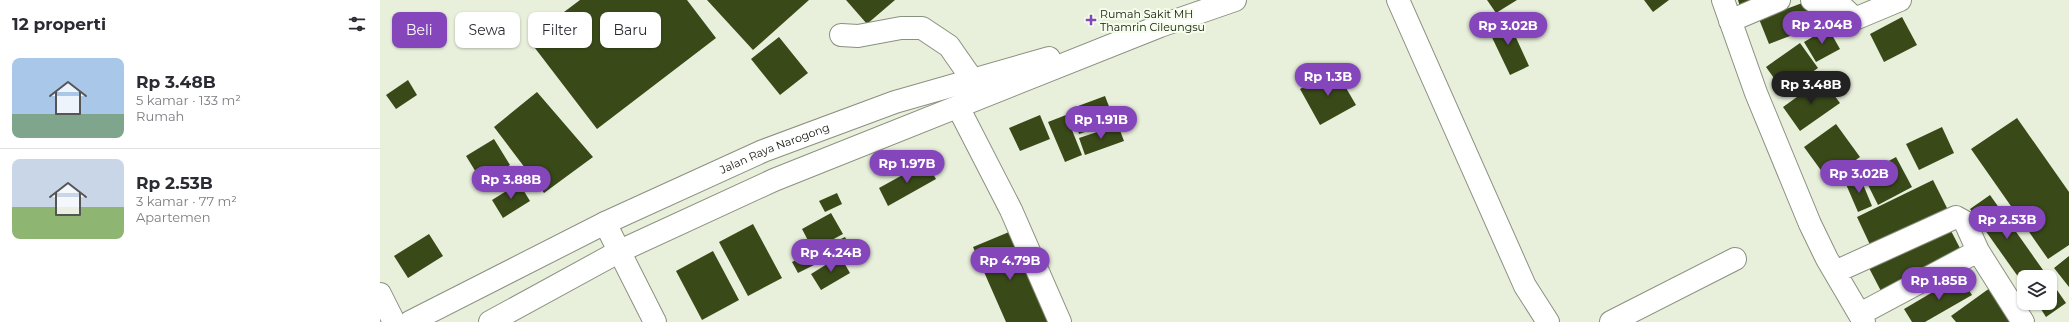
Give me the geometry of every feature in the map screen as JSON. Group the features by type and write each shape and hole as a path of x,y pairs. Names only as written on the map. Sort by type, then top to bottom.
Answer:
{"main road":[{"name":"Jalan Raya Narogong","path":"490,322 620,251 774,180 1160,26 1199,6 1234,0"},
{"path":"1398,0 1525,286 1548,322"},
{"path":"1722,0 1756,93 1810,224 1827,259 1862,318 1978,251"},
{"path":"1730,21 1779,0"},
{"path":"1812,0 1820,6 1837,2 1853,17 1857,18 1900,0"},
{"name":"Jalan Raya Narogong","path":"410,322 605,223 763,151 894,102 1160,26"},
{"path":"841,35 858,36 901,28 922,28 949,46 972,79"},
{"path":"958,107 1010,210 1060,322"},
{"path":"1835,272 1956,217 1965,222 1978,251 2023,322"},
{"path":"605,223 655,322"},
{"path":"1611,322 1735,259"},
{"path":"380,294 394,322"}],"building":[{"path":"580,0 687,0 716,38 597,129 535,48 592,48 592,12 564,12"},
{"path":"707,0 809,0 753,50"},
{"path":"846,0 895,0 867,24"},
{"path":"1487,0 1517,0 1496,13"},
{"path":"1644,0 1669,0 1653,12"},
{"path":"1738,0 1760,0 1740,7"},
{"path":"1805,2 1814,27 1769,44 1759,19"},
{"path":"1902,17 1917,45 1884,62 1870,34"},
{"path":"1507,18 1529,66 1510,75 1487,27"},
{"path":"1828,28 1840,49 1816,62 1804,42"},
{"path":"779,37 808,73 780,95 751,59"},
{"path":"1800,43 1818,68 1784,92 1766,67"},
{"path":"1335,69 1356,105 1320,125 1300,89"},
{"path":"1822,79 1840,103 1800,131 1783,107"},
{"path":"408,80 417,95 396,109 386,95"},
{"path":"537,92 593,157 544,193 494,127"},
{"path":"1105,96 1115,122 1079,134 1070,109"},
{"path":"1040,115 1050,139 1020,151 1009,128"},
{"path":"1066,115 1082,155 1065,162 1048,122"},
{"path":"2017,118 2069,192 2069,245 2048,259 1971,149"},
{"path":"1836,124 1860,157 1828,180 1804,147"},
{"path":"1118,125 1124,141 1085,155 1079,138"},
{"path":"1942,127 1954,153 1919,170 1906,144"},
{"path":"494,139 510,165 482,182 466,156"},
{"path":"1896,157 1912,187 1878,205 1863,175"},
{"path":"926,162 936,179 888,206 879,188"},
{"path":"1860,177 1872,206 1858,212 1845,182"},
{"path":"1933,180 1949,212 1872,249 1857,217"},
{"path":"519,183 530,201 503,218 492,200"},
{"path":"837,193 842,204 825,212 819,201"},
{"path":"1990,195 2043,270 2017,270 2017,275 1970,209"},
{"path":"831,213 843,234 813,250 802,229"},
{"path":"753,224 782,278 748,296 719,242"},
{"path":"1949,227 1962,252 1882,293 1869,268"},
{"path":"1009,232 1049,322 1006,322 973,247"},
{"path":"429,234 443,256 408,278 394,256"},
{"path":"845,237 850,247 798,273 792,262"},
{"path":"713,251 739,300 702,320 676,271"},
{"path":"840,256 850,273 821,290 811,274"},
{"path":"2069,256 2069,287 2057,270 2054,268"},
{"path":"1960,276 1972,295 1925,322 1912,322 1904,309"},
{"path":"1994,285 2022,322 1956,322 1951,316"},
{"path":"2057,290 2066,303 2057,309"},
{"path":"2042,310 2056,310 2046,317"}],"place":[{"name":"Rumah Sakit MH Thamrin Cileungsu","path":"1091,20"}]}
